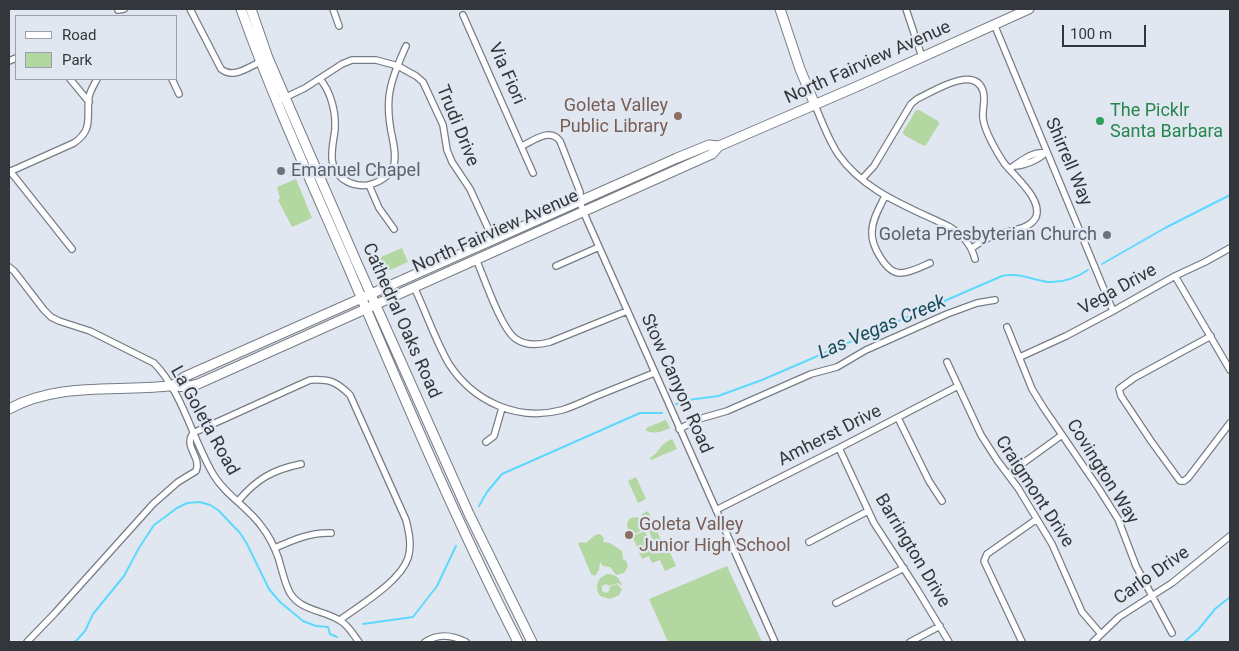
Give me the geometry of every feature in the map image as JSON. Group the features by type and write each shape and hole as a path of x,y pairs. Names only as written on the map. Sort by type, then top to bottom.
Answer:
{"main road":[{"name":"Cathedral Oaks Road","path":"241,9 276,102 434,466 498,604 518,642"},
{"name":"Cathedral Oaks Road","path":"251,9 268,58 371,294 469,514 532,642"},
{"path":"780,9 806,86 815,105"},
{"name":"North Fairview Avenue","path":"9,409 34,398 58,391 188,387 206,380 712,154 719,146 1029,9"},
{"name":"North Fairview Avenue","path":"172,386 184,377 493,239 709,145 719,146"}],"street":[{"path":"190,9 221,69 225,73 232,74 260,62"},
{"path":"333,9 339,26"},
{"path":"906,9 922,57"},
{"name":"Via Fiori","path":"464,15 533,173"},
{"name":"Shirrell Way","path":"994,24 1113,311"},
{"path":"320,79 327,90 334,116 331,152 334,167 343,179 351,184 369,185 384,177 394,165 395,148 391,132 389,109 391,84 406,46"},
{"name":"Trudi Drive","path":"276,102 320,79 336,67 352,60 376,60 398,66 416,76 423,82 443,125 452,162 470,189 493,239"},
{"path":"862,179 874,166 911,104 917,99 955,82 965,79 972,79 977,82 982,89 984,98 983,119 999,155 1025,186 1037,209 1036,216 1028,225 993,236 972,248"},
{"path":"71,80 89,102"},
{"path":"72,249 10,171 74,143 82,137 87,131 89,96 97,80"},
{"path":"172,80 179,94"},
{"path":"815,105 830,140 839,155 862,179 885,196 950,227 966,239 972,248 975,259"},
{"name":"Stow Canyon Road","path":"522,146 546,135 556,136 560,141 580,192 583,211 775,642"},
{"path":"1011,167 1020,166 1041,157 1046,152"},
{"path":"369,185 379,208 394,228"},
{"path":"885,196 877,213 872,232 873,240 885,264 893,272 900,273 911,271 930,263"},
{"path":"556,266 599,248"},
{"name":"Vega Drive","path":"1020,356 1066,336 1230,248"},
{"path":"476,259 505,326 516,339 523,343 540,345 550,342 627,310"},
{"name":"La Goleta Road","path":"9,268 14,271 51,317 90,331 154,363 172,386 214,476 227,492 262,526 275,548 291,594 310,609 340,620 347,625 360,642"},
{"path":"1175,276 1230,370"},
{"path":"414,287 442,350 455,372 467,386 481,397 502,408 527,413 561,410 654,372"},
{"path":"679,429 699,419 728,411 811,374 837,368 866,350 947,314 977,303 995,300"},
{"name":"Covington Way","path":"1007,327 1032,389 1118,519 1136,566 1172,633"},
{"path":"1211,336 1134,378 1118,389 1180,484 1188,478 1230,423"},
{"name":"Craigmont Drive","path":"947,362 981,435 1037,519 1061,561 1082,612 1101,634"},
{"path":"27,642 159,498 178,482 196,471 198,462 189,443 189,438 193,433 310,380 330,381 339,384 350,394 406,520 410,541 408,560 398,574 383,588 340,620"},
{"name":"Amherst Drive","path":"716,510 958,386"},
{"path":"486,442 494,436 502,408"},
{"path":"898,418 942,501"},
{"path":"1008,474 1062,436"},
{"name":"Barrington Drive","path":"839,448 868,511 949,642"},
{"path":"238,502 252,485 263,478 281,469 301,464"},
{"path":"809,542 868,511"},
{"path":"1022,642 981,562 987,554 1037,519"},
{"path":"275,548 307,535 321,532 332,533"},
{"name":"Carlo Drive","path":"1093,642 1125,613 1183,575 1230,536"},
{"path":"836,603 904,568"},
{"path":"910,642 940,626"},
{"path":"425,642 431,638 445,636 451,636 466,642"}],"green space":[{"path":"916,110 938,121 939,124 924,146 904,135 903,132"},
{"path":"296,179 312,218 292,227 278,200 280,198 277,187"},
{"path":"402,248 408,262 381,274 374,260"},
{"path":"666,420 670,428 654,433 645,430 648,427"},
{"path":"672,439 677,449 651,460 650,458 667,441"},
{"path":"636,477 646,499 638,503 628,481"},
{"path":"648,511 661,540 654,543 642,514"},
{"path":"635,517 643,525 635,533 627,525"},
{"path":"645,531 651,546 639,551 632,536"},
{"path":"600,534 604,538 603,542 610,543 622,551 623,559 628,566 624,573 616,575 610,567 603,566 600,562 599,570 595,576 591,574 578,543 586,543 595,535"},
{"path":"665,541 676,566 665,571 660,560 652,563 649,556 642,559 639,552"},
{"path":"727,566 762,642 668,642 649,599"},
{"path":"607,574 617,577 622,586 618,583 602,586 602,591 606,593 610,587 617,584 622,589 619,595 610,599 600,596 597,589 599,580"}],"waterway":[{"name":"Las Vegas Creek","path":"1102,264 1165,228 1230,195"},
{"name":"Las Vegas Creek","path":"676,404 688,400 718,396 762,380 1002,276 1019,276 1048,282 1059,282 1088,270"},
{"name":"Las Vegas Creek","path":"479,506 487,492 502,474 640,413 662,413"},
{"name":"Las Vegas Creek","path":"75,642 85,631 93,614 124,576 154,525 177,508 187,503 200,502 218,510 240,533 269,589 280,602 303,621 316,626 328,627 330,634 337,637"},
{"name":"Las Vegas Creek","path":"363,624 413,617 437,586 456,546"},
{"path":"1184,642 1198,630 1215,609 1230,597"}],"place":[{"name":"Goleta Valley Public Library","path":"678,116"},
{"name":"The Picklr Santa Barbara","path":"1100,121"},
{"name":"Emanuel Chapel","path":"281,171"},
{"name":"Goleta Presbyterian Church","path":"1107,235"},
{"name":"Goleta Valley Junior High School","path":"629,535"}]}
